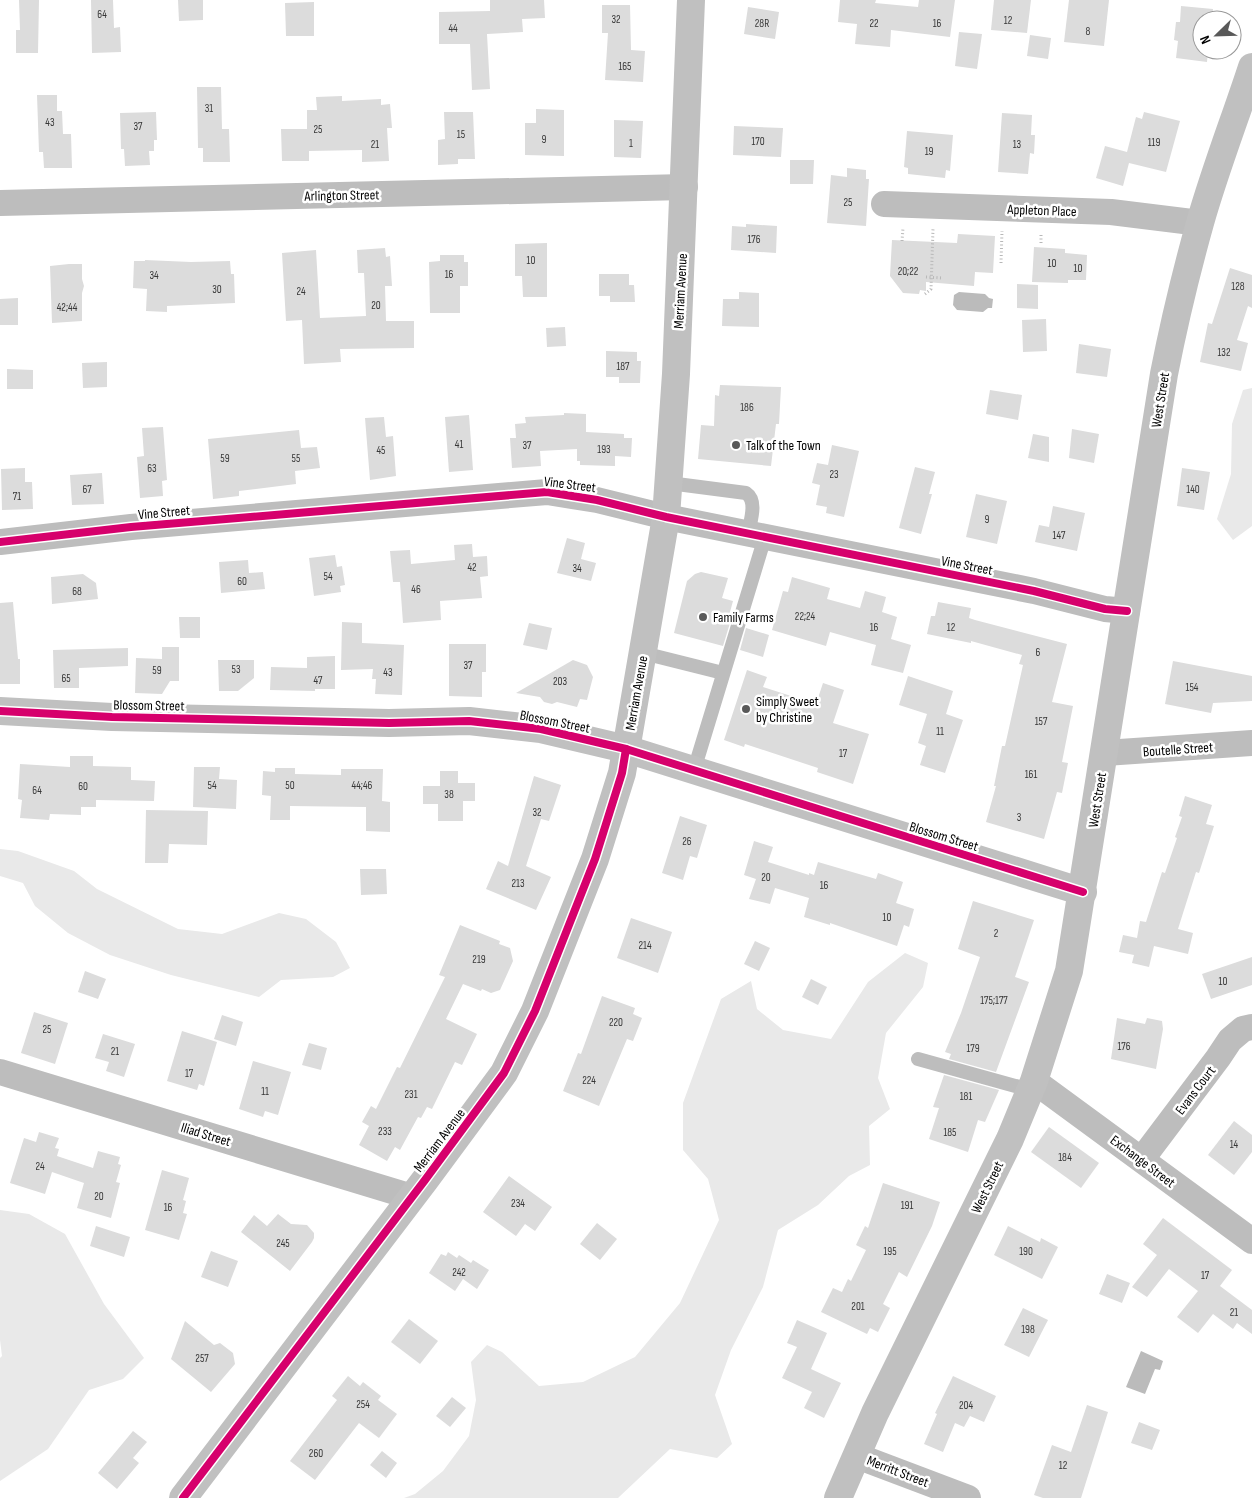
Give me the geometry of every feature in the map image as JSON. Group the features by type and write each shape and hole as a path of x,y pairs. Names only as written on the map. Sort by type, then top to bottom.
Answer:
{"street":[{"name":"Merriam Avenue","path":"183,1498 504,1073 528,1026 595,859 622,773 666,518 676,374 691,0"},
{"name":"West Street","path":"838,1498 875,1413 1010,1139 1032,1086 1069,971 1164,374 1183,283 1200,222 1252,68"},
{"name":"Arlington Street","path":"0,203 685,187"},
{"name":"Appleton Place","path":"884,204 1111,212 1200,222"},
{"name":"Vine Street","path":"0,542 130,527 547,492 597,500 666,518 1034,591 1106,609 1127,611"},
{"name":"Blossom Street","path":"0,711 370,723 469,721 541,729 626,749 1082,892"},
{"name":"Boutelle Street","path":"1105,753 1252,743"},
{"name":"Evans Court","path":"1142,1159 1230,1040 1243,1029 1252,1027"},
{"name":"Iliad Street","path":"0,1072 412,1197"},
{"name":"Exchange Street","path":"1032,1086 1142,1159 1252,1241"},
{"name":"Merritt Street","path":"857,1456 968,1498"}],"lane":[{"path":"669,483 750,495 753,503 756,536 724,673 694,770"},
{"path":"643,653 724,673"},
{"path":"918,1059 1032,1086"}],"path":[{"path":"1001,263 1002,223"},
{"path":"925,294 931,289 933,228"},
{"path":"926,277 944,278"}],"shaded area":[{"path":"959,292 985,294 993,299 992,308 988,308 983,312 957,310 953,305 954,295"},
{"path":"1252,388 1252,526 1233,540 1217,519 1231,474 1232,424 1243,390"},
{"path":"0,849 18,851 74,871 97,889 178,929 222,934 279,913 306,919 336,942 350,968 333,977 281,980 259,997 171,975 110,955 68,933 35,906 23,883 0,876"},
{"path":"905,953 928,963 923,987 886,1033 878,1078 890,1109 869,1126 870,1165 849,1176 818,1205 778,1230 763,1287 731,1350 715,1395 732,1444 717,1458 670,1449 618,1498 404,1498 415,1494 443,1471 469,1436 476,1400 471,1362 487,1345 502,1352 539,1386 583,1382 635,1357 680,1303 719,1220 708,1179 683,1150 683,1103 721,999 751,981 757,1009 783,1030 831,1039 868,982"},
{"path":"0,1210 29,1214 65,1234 104,1304 144,1358 123,1379 89,1390 48,1449 0,1481 0,1358 2,1356 0,1340"},
{"path":"1141,1351 1163,1361 1160,1370 1155,1369 1145,1394 1126,1387"}],"building":[{"path":"19,0 39,0 38,53 16,53 16,30 20,30"},
{"path":"91,0 113,0 114,28 120,27 121,52 92,53"},
{"path":"178,0 203,0 203,20 179,21"},
{"path":"490,0 544,0 545,18 522,19 523,32 487,34 490,89 472,90 470,44 439,44 439,12 490,11"},
{"path":"840,0 876,0 875,3 918,7 919,0 955,0 950,37 891,30 890,47 855,44 857,24 838,22"},
{"path":"994,0 1031,0 1027,33 991,30"},
{"path":"1069,0 1109,0 1104,46 1064,42"},
{"path":"314,2 314,36 286,36 285,3"},
{"path":"602,5 630,5 631,50 645,51 643,82 605,80 608,33 602,33"},
{"path":"1181,6 1213,9 1192,10 1192,60 1207,60 1207,62 1176,58 1178,41 1174,40 1176,22 1180,22"},
{"path":"748,7 779,12 775,39 744,34"},
{"path":"959,32 982,34 977,69 955,66"},
{"path":"1030,35 1051,38 1048,59 1027,56"},
{"path":"197,87 221,87 222,129 229,129 230,162 203,162 203,148 198,148"},
{"path":"37,95 57,95 57,111 62,111 63,134 71,134 72,168 44,168 43,152 39,152"},
{"path":"342,96 342,101 381,99 381,105 390,104 392,128 387,128 389,161 362,162 362,150 309,151 309,161 282,161 281,129 307,129 307,110 317,110 316,97"},
{"path":"536,109 564,110 564,156 525,155 525,123 536,123"},
{"path":"156,112 157,140 154,140 154,151 149,151 150,165 125,166 124,149 121,149 120,113"},
{"path":"444,112 473,112 475,159 458,159 458,164 438,165 438,140 445,139"},
{"path":"1144,112 1180,121 1166,172 1129,163 1123,186 1096,178 1105,146 1127,152 1136,117 1142,119"},
{"path":"1002,113 1032,115 1031,135 1035,135 1034,154 1030,153 1028,174 998,172"},
{"path":"614,120 643,121 641,158 614,157"},
{"path":"734,126 783,128 781,157 733,155"},
{"path":"907,131 953,135 950,171 946,170 945,178 908,174 908,168 904,167"},
{"path":"790,160 814,160 813,184 790,184"},
{"path":"847,168 866,170 866,179 869,179 866,226 827,223 831,175 847,177"},
{"path":"746,224 777,226 776,253 731,250 732,226 746,227"},
{"path":"958,234 995,236 993,273 975,272 974,286 926,282 926,291 920,290 919,294 903,293 890,276 892,240 957,243"},
{"path":"547,243 547,297 523,297 522,276 515,276 515,244"},
{"path":"1034,247 1065,249 1065,253 1087,255 1086,280 1068,280 1068,283 1032,282"},
{"path":"385,248 386,257 390,256 392,286 385,286 386,321 414,321 414,348 340,349 341,362 304,364 302,320 286,321 282,253 316,250 320,318 366,316 364,273 358,273 357,250"},
{"path":"440,255 464,255 464,262 468,262 468,286 460,286 460,313 430,313 429,262 440,261"},
{"path":"134,261 230,261 231,274 234,274 235,303 167,306 167,312 146,311 147,289 133,288"},
{"path":"82,264 84,286 82,293 82,321 52,323 50,266"},
{"path":"1230,268 1252,275 1252,308 1248,306 1237,340 1248,343 1241,371 1200,362 1208,323 1212,324"},
{"path":"599,274 629,274 629,285 634,285 635,302 610,302 610,296 599,296"},
{"path":"1017,284 1038,285 1038,309 1017,308"},
{"path":"739,292 759,293 759,327 722,326 723,299 739,299"},
{"path":"18,298 18,325 0,325 0,299"},
{"path":"1046,319 1047,351 1023,352 1022,320"},
{"path":"565,327 566,346 547,347 546,328"},
{"path":"1079,344 1111,349 1107,377 1076,373"},
{"path":"606,351 637,352 637,361 641,361 640,383 619,383 619,377 606,377"},
{"path":"107,362 107,387 83,388 82,363"},
{"path":"7,369 33,370 33,389 7,389"},
{"path":"720,385 781,387 779,424 776,424 771,466 698,459 701,425 714,426 715,395 719,396"},
{"path":"990,390 1022,395 1018,420 986,414"},
{"path":"564,413 586,414 586,432 624,434 624,438 632,438 631,457 615,456 615,466 580,465 580,461 577,461 577,449 540,451 541,466 512,468 510,438 516,438 515,424 526,423 525,417 564,415"},
{"path":"469,415 473,470 449,472 445,417"},
{"path":"384,417 386,437 393,436 396,476 370,480 365,418"},
{"path":"163,427 167,480 162,481 163,496 140,498 137,457 144,456 142,428"},
{"path":"1072,429 1099,434 1094,463 1069,458"},
{"path":"299,430 301,448 317,447 320,468 295,471 296,484 239,491 239,496 213,499 208,439"},
{"path":"1033,434 1049,437 1049,462 1028,458"},
{"path":"832,445 859,451 844,517 826,513 827,507 816,505 820,485 812,483 817,463 828,465"},
{"path":"915,467 935,472 929,494 932,494 921,534 899,528"},
{"path":"25,468 25,482 32,482 33,509 2,510 1,469"},
{"path":"1182,468 1210,472 1204,510 1177,506"},
{"path":"102,473 104,504 72,505 70,475"},
{"path":"976,494 1007,501 997,544 966,537"},
{"path":"1053,506 1085,513 1077,551 1035,542 1039,525 1049,527"},
{"path":"567,538 585,543 581,559 596,563 591,581 557,573"},
{"path":"472,544 473,557 487,556 488,576 480,577 482,598 440,601 441,620 403,623 400,582 393,582 390,551 410,550 411,564 455,560 454,545"},
{"path":"335,555 337,567 342,566 345,585 340,586 341,592 314,596 309,558"},
{"path":"248,560 249,573 263,572 265,589 221,593 219,562"},
{"name":"Family Farms","path":"701,572 728,578 722,598 733,601 727,623 730,623 723,646 674,633 687,581 695,574"},
{"path":"83,574 96,583 98,599 52,604 51,577"},
{"path":"792,577 830,588 827,599 860,608 865,591 886,597 882,612 897,617 891,639 911,645 903,673 871,665 876,645 830,632 826,646 772,630 783,591 788,592"},
{"path":"13,602 18,659 20,659 20,684 0,684 0,603"},
{"path":"938,602 971,608 969,618 975,620 1067,644 1052,702 1073,706 1062,762 1068,763 1062,793 1057,792 1044,839 986,822 996,786 994,786 1002,746 1005,746 1023,665 1019,664 1022,655 971,641 971,643 927,634 931,616 935,616"},
{"path":"179,617 200,617 200,638 180,638"},
{"path":"342,622 362,623 362,643 404,645 402,695 375,694 376,679 372,679 373,669 341,670"},
{"path":"529,623 552,628 547,650 523,645"},
{"path":"746,628 769,635 763,657 740,650"},
{"path":"449,644 486,644 486,672 482,672 482,697 449,696"},
{"path":"162,647 179,647 179,681 170,681 162,694 135,693 136,658 162,659"},
{"path":"128,648 128,666 79,668 79,688 54,688 53,650"},
{"path":"335,656 335,689 315,689 315,691 270,690 271,667 307,668 307,657"},
{"path":"218,660 254,660 254,678 238,691 219,691"},
{"path":"573,660 587,665 593,677 587,700 580,699 577,707 557,702 552,704 544,702 540,697 516,693"},
{"path":"1173,661 1252,676 1252,701 1213,703 1211,713 1165,704"},
{"path":"747,670 767,677 763,687 816,704 823,683 844,690 833,723 869,734 853,784 817,772 818,768 745,744 744,747 724,740"},
{"path":"908,676 953,691 946,714 963,720 945,773 920,765 926,746 918,743 927,714 899,705"},
{"path":"70,756 93,756 93,766 131,767 131,780 155,781 154,801 96,800 96,807 81,807 81,815 50,814 49,820 20,818 22,800 18,799 20,764 70,767"},
{"path":"194,767 220,767 219,779 237,780 236,809 193,807"},
{"path":"275,768 295,768 295,774 341,775 341,769 383,769 382,801 390,802 390,832 366,831 366,807 290,806 290,820 270,820 271,796 262,795 263,771 275,772"},
{"path":"440,771 458,771 458,783 475,783 475,801 463,801 463,821 438,821 438,804 423,804 423,786 440,786"},
{"path":"534,776 561,785 549,821 541,819 526,866 551,877 536,910 486,889 498,861 508,866"},
{"path":"1185,796 1212,805 1206,824 1214,826 1199,873 1196,872 1178,929 1193,933 1188,954 1154,946 1149,967 1132,963 1134,955 1119,952 1123,935 1137,938 1140,921 1146,922 1162,872 1165,873 1177,838 1175,837 1182,817 1179,816"},
{"path":"146,810 208,811 207,845 169,844 168,863 145,863"},
{"path":"680,816 707,825 697,858 690,856 683,880 662,873"},
{"path":"754,841 773,847 768,862 809,875 809,873 814,875 818,862 876,879 878,873 903,882 896,903 914,909 909,927 904,925 897,946 830,923 830,925 804,917 809,898 775,888 770,904 749,899 756,879 744,875"},
{"path":"360,869 386,869 387,894 361,895"},
{"path":"973,901 1034,920 1015,977 1029,982 996,1072 949,1059 951,1054 945,1052 961,1013 980,957 958,949"},
{"path":"631,918 672,932 658,973 617,958"},
{"path":"460,925 500,941 499,944 510,948 513,961 500,990 491,993 463,984 446,1019 477,1034 462,1065 455,1062 432,1109 427,1107 421,1118 418,1117 400,1150 395,1147 387,1161 359,1145 369,1126 362,1122 371,1106 376,1109 397,1067 400,1068 445,977 439,975"},
{"path":"755,941 770,948 759,971 744,964"},
{"path":"1252,957 1252,985 1211,999 1202,974"},
{"path":"85,971 106,979 98,999 78,992"},
{"path":"811,979 827,987 818,1005 802,997"},
{"path":"602,996 635,1008 633,1014 642,1018 633,1041 627,1039 599,1106 563,1091 578,1053 581,1054"},
{"path":"34,1012 68,1023 55,1064 21,1053"},
{"path":"222,1015 243,1022 236,1046 214,1039"},
{"path":"1117,1018 1145,1024 1147,1018 1162,1021 1163,1029 1156,1069 1111,1059"},
{"path":"182,1031 217,1042 204,1086 199,1084 197,1090 167,1081"},
{"path":"103,1034 135,1044 124,1077 106,1071 109,1062 95,1058"},
{"path":"309,1043 327,1048 321,1070 302,1065"},
{"path":"253,1061 291,1072 278,1115 265,1111 263,1117 239,1109"},
{"path":"944,1075 999,1090 985,1122 978,1120 968,1152 929,1139 939,1108 933,1107"},
{"path":"1234,1121 1252,1135 1252,1152 1234,1175 1208,1155"},
{"path":"1049,1127 1099,1163 1081,1188 1031,1152"},
{"path":"39,1132 59,1138 55,1148 59,1149 57,1156 93,1168 98,1151 120,1157 118,1164 121,1165 116,1182 120,1183 111,1218 77,1208 84,1183 52,1172 45,1194 10,1183 24,1138 36,1142"},
{"path":"162,1170 189,1178 183,1200 186,1201 183,1213 187,1214 179,1240 145,1230"},
{"path":"509,1176 552,1207 535,1231 525,1224 516,1236 483,1212"},
{"path":"883,1183 940,1202 932,1226 907,1277 899,1272 883,1304 890,1308 878,1332 870,1328 867,1334 821,1312 833,1288 842,1292 848,1279 851,1281 866,1250 856,1245 865,1226 868,1228"},
{"path":"278,1214 291,1224 307,1225 314,1233 312,1242 290,1271 241,1232 254,1215 267,1226"},
{"path":"1163,1218 1232,1270 1220,1286 1252,1310 1252,1334 1237,1323 1233,1329 1213,1314 1198,1333 1177,1317 1198,1291 1169,1269 1147,1297 1132,1287 1157,1255 1143,1244"},
{"path":"597,1223 617,1239 600,1260 580,1244"},
{"path":"96,1226 130,1237 124,1257 90,1246"},
{"path":"1008,1226 1040,1242 1041,1238 1058,1247 1042,1279 994,1255"},
{"path":"211,1251 238,1261 228,1287 201,1277"},
{"path":"448,1252 457,1258 459,1255 471,1263 473,1260 489,1270 477,1289 463,1279 455,1291 429,1273 441,1254 446,1256"},
{"path":"1107,1274 1130,1283 1122,1303 1099,1294"},
{"path":"1023,1308 1048,1320 1029,1357 1004,1345"},
{"path":"409,1319 438,1341 420,1364 391,1342"},
{"path":"797,1320 827,1333 811,1369 841,1383 824,1418 804,1408 812,1392 782,1378 797,1347 787,1343"},
{"path":"185,1321 214,1345 220,1343 233,1353 235,1364 211,1392 171,1359"},
{"path":"348,1376 360,1386 363,1382 381,1396 378,1400 397,1414 379,1438 359,1423 315,1480 290,1461 337,1400 332,1396"},
{"path":"953,1376 996,1396 984,1422 970,1416 964,1427 955,1423 943,1452 924,1444 937,1414 935,1413"},
{"path":"452,1397 466,1408 450,1427 436,1416"},
{"path":"1087,1405 1108,1412 1081,1498 1043,1498 1034,1495 1052,1445 1071,1452"},
{"path":"1139,1422 1160,1430 1152,1450 1131,1443"},
{"path":"133,1431 147,1442 133,1458 139,1463 117,1489 98,1473"},
{"path":"382,1451 397,1463 386,1478 370,1465"}],"cycle path":[{"path":"0,542 131,527 547,492 597,500 666,517 1034,591 1105,609 1127,611"},
{"path":"0,711 112,717 389,723 469,721 541,729 626,749 1083,892"},
{"path":"183,1498 504,1073 535,1011 595,859 622,773 626,749"}],"place":[{"name":"Talk of the Town","path":"736,445"},
{"name":"Family Farms","path":"703,617"},
{"name":"Simply Sweet by Christine","path":"746,709"}]}
